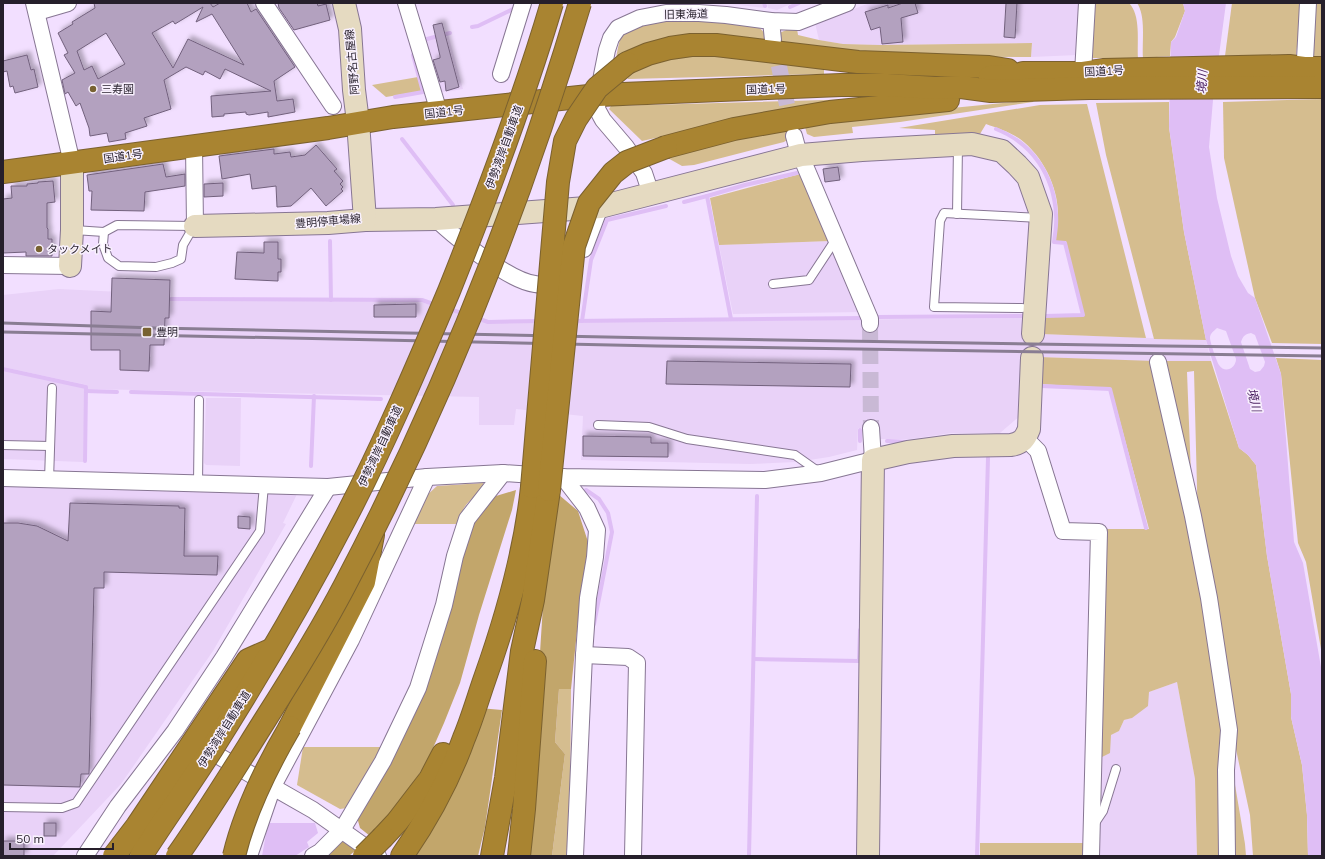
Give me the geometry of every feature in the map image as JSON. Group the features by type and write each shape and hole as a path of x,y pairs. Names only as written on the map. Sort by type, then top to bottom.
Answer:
{"highway":[{"name":"伊勢湾岸自動車道","path":"141,856 212,750 273,650 347,515 384,439 421,359 491,185 539,48 552,3"},
{"path":"177,856 204,817 308,652 345,585 415,442 451,362 525,173 550,100 580,3"},
{"path":"364,856 381,847 397,822 430,779 446,748 508,584 530,513 548,485 558,182 565,141 576,119 597,88 627,63 648,54 670,48 691,45 716,45 858,62 989,67 1023,73"},
{"name":"国道1号","path":"887,85 936,80 1015,76 1023,73 1096,77 1305,77"},
{"name":"国道1号","path":"3,172 320,129 358,122 598,95 841,85 887,85 935,88 961,87 991,91 1096,77"},
{"path":"492,856 506,778 522,651 533,600 548,485 574,246 580,225 589,203 613,173 627,162 666,147 734,129 776,121 871,107 952,99 991,91"},
{"path":"403,853 439,795 464,739 501,633 512,593 530,513"},
{"path":"234,856 254,797 269,762 290,728 364,582 375,526"},
{"path":"519,856 536,654 533,600"},
{"path":"114,856 141,820 248,660 273,650"}],"street":[{"path":"3,265 70,266 72,230 72,163 35,8 68,3"},
{"path":"264,3 334,106"},
{"name":"阿野名古屋線","path":"344,3 350,29 354,90 358,122"},
{"path":"406,3 439,112"},
{"path":"501,74 523,3"},
{"name":"旧東海道","path":"651,194 644,173 597,110 598,95 607,50 611,38 618,28 628,22 639,11 666,13 699,12 771,21 798,22 847,3"},
{"path":"1087,3 1096,77"},
{"path":"1305,77 1308,3"},
{"path":"771,21 773,40"},
{"name":"豊明停車場線","path":"195,226 328,223 365,220 358,122"},
{"path":"365,220 436,219 600,207 651,194 798,145 862,150 972,144 1002,151 1028,177 1041,214 1033,334"},
{"path":"798,145 870,319 870,324"},
{"path":"194,146 195,226"},
{"path":"436,219 451,233 508,275 535,284 579,282 585,246 600,207"},
{"path":"548,485 765,480 821,473 908,452 953,446 1011,445 1020,443 1025,438 1028,429 1032,358"},
{"path":"1158,362 1193,516 1206,583 1230,730 1226,770 1227,856"},
{"path":"868,856 874,460 871,428"},
{"path":"1025,438 1038,451 1063,531 1099,532 1091,856"},
{"path":"313,856 320,852 342,830 383,761 418,688 444,605 455,556 467,519 503,473"},
{"path":"3,478 328,486 503,473 548,485 587,508 597,530 595,557 588,598 574,856"},
{"path":"249,856 273,786 351,640 427,478"},
{"path":"85,856 118,806 175,731 224,657 328,486"},
{"path":"584,655 628,657 637,663 633,856"},
{"path":"175,731 273,786 313,810 342,830 381,847"}],"lane":[{"path":"956,214 958,145"},
{"path":"1022,308 934,307 940,221 944,213 1040,218"},
{"path":"72,230 104,232 118,225 195,226"},
{"path":"104,232 103,244 108,258 119,266 156,267 181,259 183,245 195,226"},
{"path":"773,284 809,280 836,238"},
{"path":"49,480 52,388"},
{"path":"198,483 199,400"},
{"path":"598,425 649,427 687,439 795,455 821,473"},
{"path":"3,445 50,446"},
{"path":"3,807 62,808 76,803 260,531 264,485"},
{"path":"1092,827 1103,811 1116,769"}],"shaded area":[{"path":"723,3 762,3 764,8"},
{"path":"767,3 793,3 777,10 768,8"},
{"path":"870,3 1081,3 1077,55 1031,57 1032,43 880,45 843,44 819,40 815,23"},
{"path":"1093,3 1129,3 1133,8 1137,21 1138,58 1092,58"},
{"path":"1137,3 1183,3 1185,11 1175,37 1171,42 1170,56 1143,58 1143,22 1140,8"},
{"path":"1232,3 1302,3 1296,55 1225,56"},
{"path":"1315,3 1322,3 1322,56 1312,56"},
{"path":"669,18 750,23 762,30 767,41 616,58 620,39 626,30 640,23"},
{"path":"789,29 797,29 798,35 843,44 1032,43 1031,57 876,56 778,43 779,33"},
{"path":"448,34 463,89 436,93 423,41"},
{"path":"712,54 824,68 824,74 628,79 626,76 648,63 680,56"},
{"path":"418,77 422,91 386,97 372,85"},
{"path":"862,99 691,130 642,141 609,109 611,106"},
{"path":"1322,99 1322,344 1272,343 1255,298 1224,158 1223,102"},
{"path":"1034,100 1033,102 900,122 852,127 853,133 814,137 807,134 805,127 871,116"},
{"path":"1169,102 1169,127 1184,232 1206,340 1154,339 1106,155 1096,103"},
{"path":"1087,104 1146,338 1041,334 1042,317 1084,316 1066,241 1055,241 1058,220 1056,195 1048,174 1036,154 1020,139 1008,132 986,124 980,134 935,135 935,130 899,128 1040,105"},
{"path":"794,127 790,138 784,142 694,165 682,166 666,157 710,144"},
{"path":"800,174 830,241 719,245 710,198"},
{"path":"830,241 863,312 733,314 719,245"},
{"path":"59,289 163,294 163,300 231,299 421,302 487,323 1027,318 1041,334 1206,340 1211,361 1132,361 1025,356 1021,415 1000,433 951,433 911,439 877,439 875,429 858,428 857,450 829,457 796,462 750,464 581,460 583,416 516,409 514,425 479,425 479,397 87,389 87,385 3,367 3,295"},
{"path":"1039,357 1154,361 1205,596 1222,703 1222,856 1197,856 1195,779 1177,682 1149,692 1148,706 1132,718 1124,720 1119,731 1111,735 1110,753 1100,758 1105,529 1149,529 1111,388 1038,384"},
{"path":"1276,358 1322,360 1322,655 1306,562 1298,543 1281,374"},
{"path":"1162,361 1211,361 1239,448 1248,455 1256,465 1267,556 1291,694 1291,717 1302,765 1307,815 1308,856 1253,856 1250,815 1234,740 1198,526 1194,371 1187,372 1192,501"},
{"path":"3,370 85,388 83,462 3,459"},
{"path":"206,398 241,398 240,466 206,465 204,463"},
{"path":"483,483 485,490 467,503 458,524 413,524 426,496 437,486"},
{"path":"3,485 298,492 283,523 286,524 213,651 121,784 53,856 3,856"},
{"path":"552,489 578,511 589,545 582,583 571,689 559,689 555,742 565,754 552,856 522,856 533,763 547,542"},
{"path":"516,490 512,510 479,615 460,683 444,723 426,764 399,803 370,836 360,828 357,817 380,779 464,543 484,505 496,496"},
{"path":"1177,682 1195,779 1197,856 1098,856 1100,758 1111,735 1119,731 1124,720 1132,718 1149,692"},
{"path":"559,689 571,689 570,818 566,856 552,856 565,754 555,742"},
{"path":"479,708 502,710 485,827 478,856 407,856"},
{"path":"303,747 384,747 347,808 340,809 297,785"},
{"path":"1232,767 1245,844 1246,856 1232,856"},
{"path":"349,841 357,849 349,856 324,856 341,842"},
{"path":"980,843 1086,843 1086,856 980,856"}],"water":[{"name":"境川","path":"1183,3 1226,3 1213,100 1209,147 1217,198 1231,256 1238,276 1248,293 1255,298 1281,374 1294,542 1303,563 1322,673 1322,856 1308,856 1307,815 1302,765 1291,717 1291,694 1267,556 1256,465 1248,455 1239,448 1206,340 1184,232 1169,127 1171,42 1176,37 1185,11","holes":["1217,328 1226,331 1236,359 1236,362 1230,369 1221,368 1212,348 1210,336","1251,333 1255,335 1265,362 1260,371 1255,372 1250,369 1241,342 1244,336"]},
{"path":"268,823 315,823 318,833 307,842 309,847 295,856 262,856"}],"building":[{"path":"94,3 210,3 213,7 220,3 247,3 251,12 256,9 295,67 274,81 277,101 293,99 295,112 268,117 268,112 249,115 246,114 246,112 224,114 224,116 212,117 211,96 271,91 225,69 220,79 205,71 203,75 186,67 164,80 171,109 144,118 147,126 125,133 126,139 109,142 107,133 90,136 89,128 80,103 76,106 68,92 65,94 62,80 75,73 64,55 68,53 58,33 73,24 72,22 95,8","holes":["203,7 196,22 212,14 244,65 188,39 173,68 152,33 173,21 175,24","106,33 125,64 98,79 92,66 84,70 77,51"]},
{"path":"278,3 317,3 318,6 326,4 330,20 294,30 279,8"},
{"path":"903,3 915,3 918,13 901,18 903,42 882,44 880,27 871,30 865,12 888,5 888,8"},
{"path":"1006,3 1017,3 1015,38 1004,37"},
{"path":"442,23 459,87 446,91 445,81 440,82 433,60 440,58 440,56 433,25"},
{"path":"27,55 31,70 34,69 38,87 15,93 13,86 10,87 7,71 3,72 3,61"},
{"path":"316,145 337,169 334,171 343,181 340,184 343,187 341,189 343,191 326,206 311,188 291,206 277,207 276,186 252,189 250,174 222,179 219,156 274,149 274,154 290,152 291,157 305,155"},
{"path":"163,164 166,177 185,174 185,186 145,192 144,211 91,210 92,191 89,191 87,175"},
{"path":"838,167 840,180 825,182 823,169"},
{"path":"53,181 55,202 47,203 48,239 52,239 52,256 26,256 26,252 3,253 3,199 12,198 11,186 27,186 27,184"},
{"path":"223,183 223,196 204,197 204,184"},
{"path":"264,242 278,242 278,259 281,259 281,272 278,272 278,281 235,279 237,252 264,253"},
{"path":"112,278 170,280 169,318 165,318 164,345 150,345 149,371 120,370 120,350 91,350 91,311 111,312"},
{"path":"416,304 416,317 374,317 374,305"},
{"path":"667,361 851,364 850,387 666,384"},
{"path":"583,436 651,437 651,443 668,443 668,457 583,456"},
{"path":"70,503 179,506 179,508 185,508 184,556 218,556 217,575 104,572 104,588 94,588 89,774 81,774 80,787 3,785 3,523 18,523 37,526 68,541"},
{"path":"238,516 250,517 250,529 238,528"},
{"path":"44,823 56,823 56,836 44,836"},
{"path":"3,841 24,841 24,856 3,856"}],"waterway":[{"path":"790,7 799,3"},
{"path":"472,27 478,26 515,8"},
{"path":"423,40 450,33"},
{"path":"395,97 423,92 413,55"},
{"path":"996,129 1009,135 1030,152 1039,162 1051,187 1056,218 1054,242 1065,243 1083,315 1045,316"},
{"path":"402,139 453,205"},
{"path":"731,319 707,196 745,185 797,173"},
{"path":"684,202 707,196"},
{"path":"582,321 591,260 607,220 666,206"},
{"path":"330,241 331,300"},
{"path":"166,299 422,300 436,305"},
{"path":"449,309 465,314"},
{"path":"875,316 1023,316"},
{"path":"477,318 488,322 540,321"},
{"path":"572,321 863,318"},
{"path":"3,369 86,387 85,461"},
{"path":"1041,386 1110,389 1146,528"},
{"path":"86,391 117,392"},
{"path":"131,392 381,399"},
{"path":"311,466 314,396"},
{"path":"860,430 860,441"},
{"path":"887,441 909,442"},
{"path":"977,856 988,458"},
{"path":"586,490 599,499 608,513 612,532 594,624"},
{"path":"749,856 757,496"},
{"path":"754,659 859,661 860,630"}],"tunnel":[{"path":"774,42 792,129"},
{"path":"870,324 871,428"}],"railway":[{"path":"3,323 155,328 655,338 1322,348"},
{"path":"3,332 657,346 1322,356"}],"place":[{"name":"三寿園","path":"93,89"},
{"name":"タックメイト","path":"39,249"},
{"name":"豊明","path":"147,332"}]}
